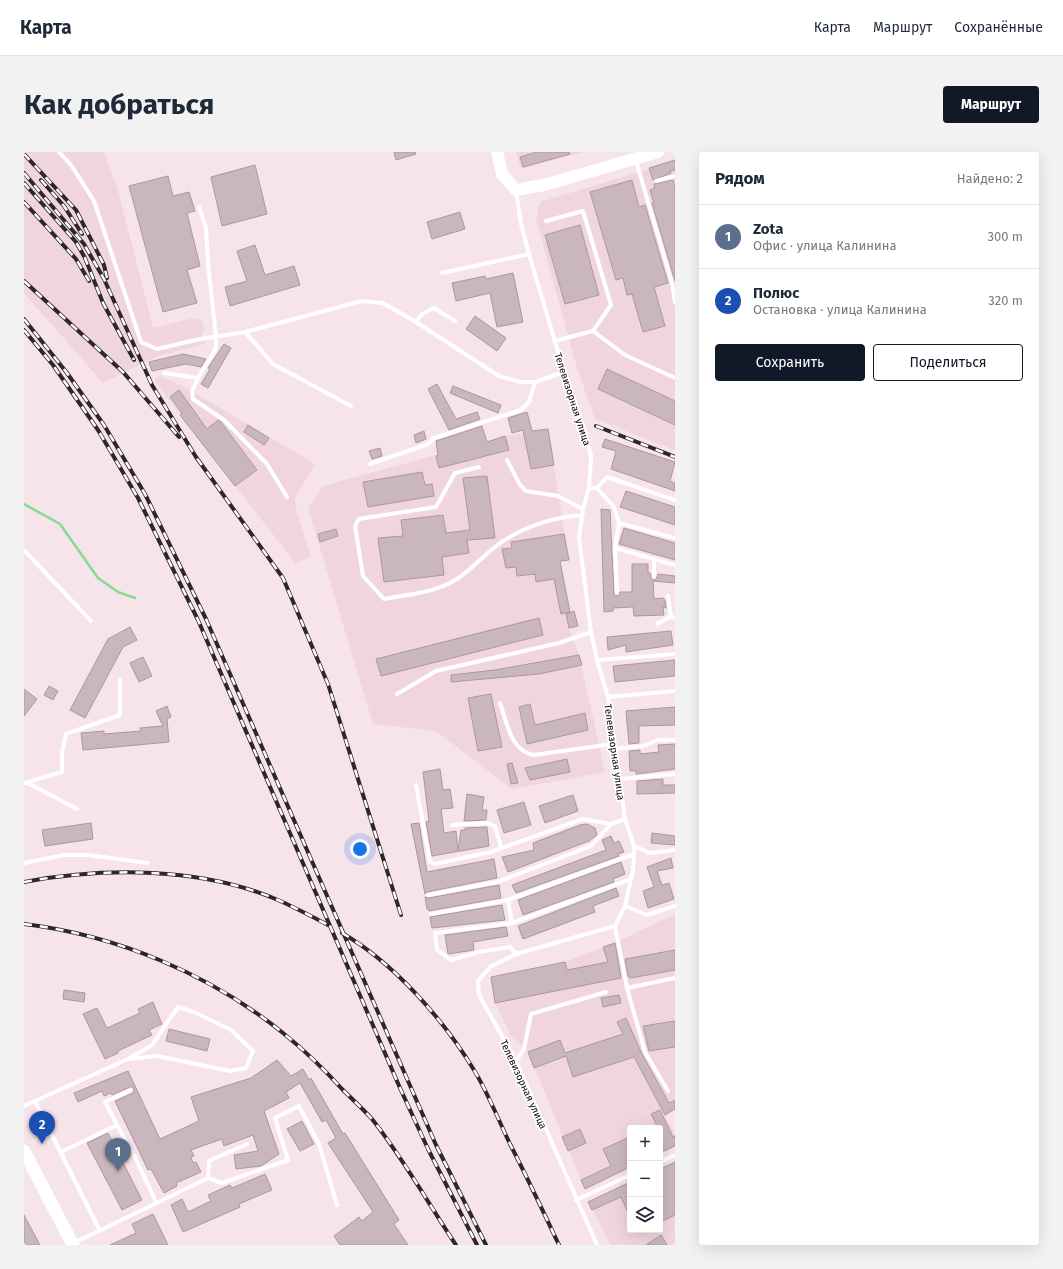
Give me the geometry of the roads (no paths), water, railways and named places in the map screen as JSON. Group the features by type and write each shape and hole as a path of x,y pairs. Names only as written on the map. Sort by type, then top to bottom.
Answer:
{"main road":[{"path":"24,1151 73,1244"}],"street":[{"path":"497,152 502,174 516,190 544,184 658,152"}],"lane":[{"path":"59,152 71,165 94,201 141,342 157,349 216,336 245,332 362,302 383,303 416,322 499,376 520,382 535,382 564,372"},
{"path":"636,158 672,283 675,303"},
{"path":"656,181 675,176"},
{"name":"Телевизорная улица","path":"516,190 521,224 554,341 584,428 591,456 589,488 582,515 579,538 591,632 596,660 608,697 613,744 620,779 625,818 634,846 634,854 631,879 625,906 615,926 516,954 490,967 478,981 479,995 516,1061 597,1245"},
{"path":"199,207 206,228 216,348 198,378 192,392 192,399 224,420 267,464 287,497"},
{"path":"546,221 583,211 610,305 593,331 554,341"},
{"path":"442,273 530,254"},
{"path":"416,322 422,314 434,308 455,321"},
{"path":"593,331 625,355 675,378"},
{"path":"245,332 273,364 351,406"},
{"path":"164,374 198,378"},
{"path":"370,464 428,444 434,438 521,410 529,402 535,382"},
{"path":"507,460 520,485 526,491 558,496 584,510"},
{"path":"479,467 455,473 436,507 359,519 355,526 363,576 384,599 432,590 457,579 495,547 516,533 562,516 582,515"},
{"path":"589,488 597,488 607,477 675,500"},
{"path":"597,488 614,507 620,523 615,548 617,593"},
{"path":"620,523 675,538"},
{"path":"615,548 675,565"},
{"path":"24,550 90,621"},
{"path":"654,559 654,577"},
{"path":"657,624 673,617 668,596"},
{"path":"397,694 436,671 559,643 591,632"},
{"path":"596,660 675,654"},
{"path":"25,782 62,772 62,753 66,734 120,715 120,679"},
{"path":"608,697 675,690"},
{"path":"500,703 513,739 521,750 526,753 533,755 613,744"},
{"path":"614,749 643,746 658,740 675,740"},
{"path":"620,779 675,774"},
{"path":"25,782 77,809"},
{"path":"416,785 430,862 435,864 491,852 501,847 583,819 611,824"},
{"path":"428,895 497,882 577,852 591,846 611,824 625,818"},
{"path":"452,825 488,823 495,826 501,847"},
{"path":"634,846 650,853 669,852 675,850"},
{"path":"669,852 675,855"},
{"path":"431,914 508,900 634,854"},
{"path":"24,863 64,855 88,855 148,863"},
{"path":"516,954 510,948 479,952 450,960 437,950 435,933 512,923 631,879"},
{"path":"508,900 512,923"},
{"path":"625,906 647,915 675,906"},
{"path":"615,926 627,988 645,1052 668,1091"},
{"path":"627,988 675,978"},
{"path":"516,1061 524,1049 531,1014 606,992"},
{"path":"24,1106 128,1059 152,1044 178,1007 194,1012 231,1030 253,1051 246,1068 230,1071 157,1056 128,1059"},
{"path":"131,1090 105,1102 133,1153 156,1202"},
{"path":"35,1100 99,1229"},
{"path":"73,1244 99,1229 208,1178 222,1183 288,1160 276,1118 299,1106 319,1144 337,1205"},
{"path":"61,1152 117,1125"},
{"path":"208,1178 209,1161 247,1144"},
{"path":"662,1161 675,1155"},
{"path":"576,1200 627,1176"}],"waterway":[{"path":"24,504 60,524 98,578 118,592 135,598"}],"railway":[{"path":"24,154 76,210 104,265 107,278"},
{"path":"24,173 84,244 104,279 152,385 196,457 283,578 328,684 401,915"},
{"path":"41,180 64,206 82,234"},
{"path":"24,183 76,242 85,258 103,303 134,360"},
{"path":"24,202 76,259 89,281"},
{"path":"24,281 123,372 179,437"},
{"path":"24,319 67,373 104,425 145,494 206,619 436,1145 486,1245"},
{"path":"24,330 53,365 98,430 138,498 198,620 400,1088 428,1149 477,1245"},
{"path":"596,426 675,457"},
{"path":"24,882 55,877 120,872 185,876 217,881 248,889 298,909 330,926"},
{"path":"24,924 59,929 93,937 161,960 193,975 255,1012 306,1053 372,1119 405,1165 456,1245"},
{"path":"342,933 361,945 398,976 432,1012 462,1051 484,1088 559,1245"}],"place":[{"name":"Полюс","path":"42,1144"},
{"name":"Zota","path":"118,1171"}]}
